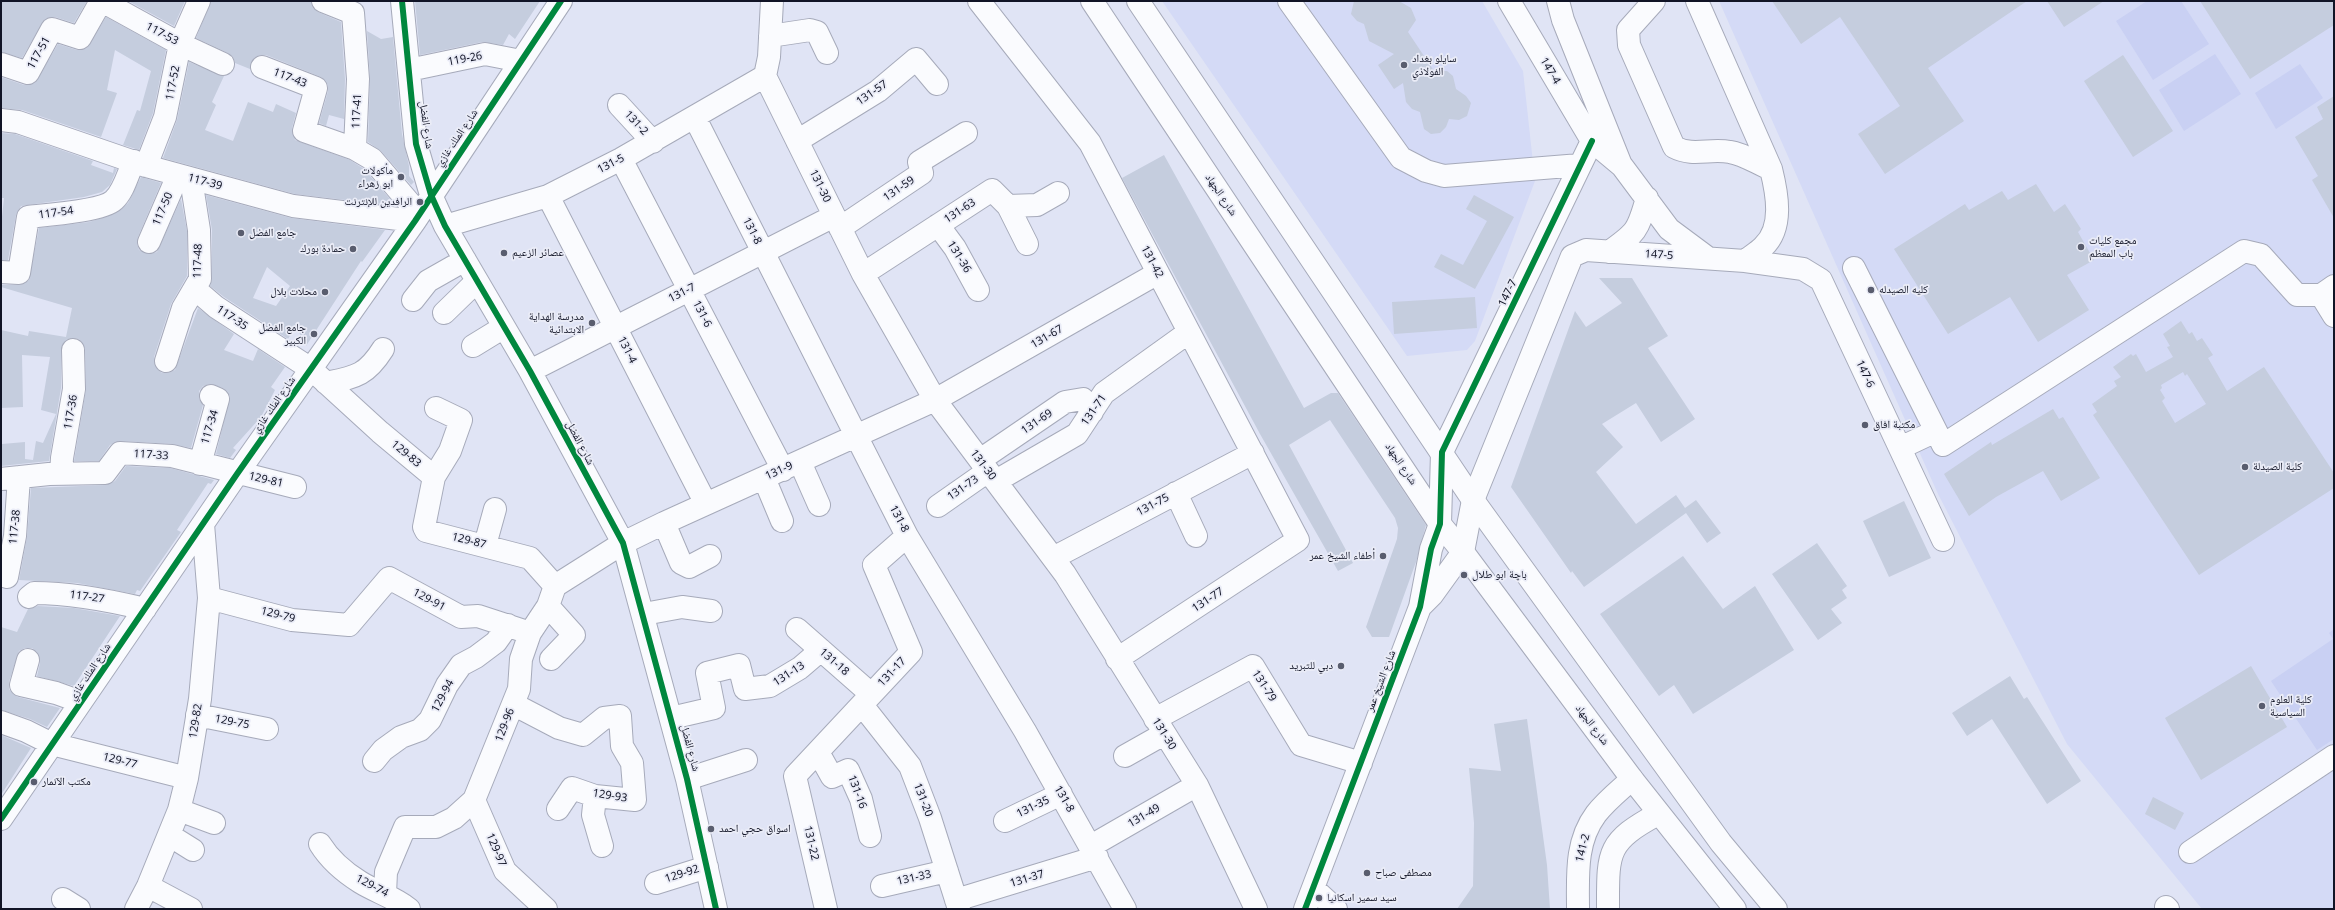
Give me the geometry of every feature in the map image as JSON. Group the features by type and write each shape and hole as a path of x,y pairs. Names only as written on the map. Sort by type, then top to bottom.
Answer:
{"street":[{"name":"117-53","path":"101,1 180,44 223,64"},
{"name":"117-51","path":"1,64 28,73 52,29 80,38 101,1"},
{"name":"117-52","path":"140,164 165,117 180,44 199,1"},
{"name":"117-41","path":"323,1 353,13 358,79 355,149"},
{"name":"شارع الفضل","path":"402,1 416,144 431,195 445,226 530,371 623,543 644,614 687,779 716,909"},
{"name":"شارع الملك غازي","path":"1,819 237,474 318,376 431,195 561,1"},
{"path":"765,76 769,57 772,1"},
{"name":"131-42","path":"979,1 1090,143 1298,540"},
{"name":"شارع الجهاد","path":"1092,1 1440,524 1463,552 1658,814 1735,909"},
{"path":"1138,1 1473,500 1721,843 1776,909"},
{"path":"1289,1 1401,158 1426,171 1444,176 1580,165"},
{"name":"147-4","path":"1509,1 1592,141"},
{"path":"1558,1 1563,20 1622,166"},
{"path":"1654,1 1628,30 1629,45 1674,147 1683,152 1730,152 1771,169"},
{"path":"1697,1 1771,169 1777,192 1776,220 1772,234 1764,246 1745,261"},
{"path":"770,36 810,30 817,32 827,54"},
{"name":"119-26","path":"409,70 485,54 521,61"},
{"name":"131-57","path":"797,141 878,91 916,59 937,84"},
{"name":"117-43","path":"262,67 316,88 304,131 355,149"},
{"name":"131-5","path":"445,226 548,196 653,142 765,76"},
{"name":"131-30","path":"765,76 863,274 935,400 1065,574 1159,727 1197,785 1256,909"},
{"name":"131-2","path":"619,105 653,142"},
{"name":"131-8","path":"695,118 907,536 1061,794 1125,909"},
{"name":"117-39","path":"1,120 18,122 140,164 184,177 293,206 417,218"},
{"name":"131-59","path":"837,222 922,173 919,162 966,133"},
{"path":"1473,500 1572,256 1586,250 1608,252 1630,237 1640,224 1647,198 1622,166 1592,141"},
{"name":"147-7","path":"1442,452 1592,141"},
{"path":"355,149 372,160 417,218"},
{"name":"131-6","path":"621,159 782,470"},
{"name":"117-54","path":"1,272 19,273 28,216 95,207 113,202 140,164"},
{"name":"117-50","path":"149,242 184,177"},
{"name":"117-48","path":"166,361 183,308 200,279 199,230 184,177"},
{"name":"131-63","path":"863,274 992,190 1008,206"},
{"path":"1027,244 1008,206 1037,205 1058,193"},
{"name":"131-4","path":"548,196 706,504"},
{"name":"147-5","path":"1647,198 1669,228 1708,258"},
{"name":"131-7","path":"530,371 763,252 837,222"},
{"name":"131-36","path":"938,225 954,248 978,290"},
{"path":"1854,268 1943,445 2244,251 2261,255 2296,295 2327,291 2334,316"},
{"name":"147-5","path":"1608,252 1745,261"},
{"path":"413,300 428,280 465,260"},
{"name":"147-6","path":"1745,261 1803,269 1821,280 1943,540"},
{"name":"131-67","path":"935,400 1158,273"},
{"path":"444,313 477,281"},
{"name":"117-35","path":"195,289 216,307 318,376"},
{"path":"473,346 504,327"},
{"name":"131-71","path":"988,471 1077,434 1104,393 1189,332"},
{"path":"318,376 356,377 373,365 383,349"},
{"name":"117-36","path":"61,474 62,458 74,389 73,350"},
{"name":"129-83","path":"318,376 380,432 434,477"},
{"name":"117-34","path":"200,464 218,399 211,396"},
{"name":"131-69","path":"988,471 1065,402 1083,399 1092,412"},
{"name":"131-9","path":"623,543 935,400"},
{"path":"434,477 450,451 461,420 436,408"},
{"path":"1900,448 1936,430"},
{"name":"شارع الشيخ عمر","path":"1305,909 1420,607 1431,549 1440,524 1442,452"},
{"name":"117-33","path":"10,478 61,474 105,473 120,453 172,456 237,474"},
{"name":"131-75","path":"1053,558 1253,454"},
{"path":"782,470 819,505"},
{"path":"782,470 782,521"},
{"name":"131-73","path":"938,506 988,471"},
{"name":"129-81","path":"237,474 295,487"},
{"name":"129-87","path":"434,477 424,527 426,531 485,545 530,558 555,586"},
{"name":"117-38","path":"7,577 15,536 10,478"},
{"path":"1176,493 1196,536"},
{"name":"شارع الشيخ عمر","path":"1420,607 1432,595 1463,552 1473,500"},
{"path":"485,545 495,509"},
{"path":"664,523 681,562 689,567 710,556"},
{"name":"129-82","path":"136,909 148,886 179,810 187,778 197,715 208,598 203,524"},
{"name":"131-17","path":"795,776 911,652 874,564 907,536"},
{"name":"131-77","path":"1117,659 1298,540"},
{"path":"555,586 623,543"},
{"name":"129-91","path":"349,625 389,578 461,617 478,616 530,633"},
{"name":"129-96","path":"385,894 386,872 405,827 436,827 454,818 474,800 519,689 521,659 530,633 548,606 555,586"},
{"name":"117-27","path":"29,597 34,593 57,593 115,602 144,609"},
{"name":"129-79","path":"208,598 292,620 349,625"},
{"path":"548,606 574,635 552,659"},
{"path":"644,614 682,607 711,611"},
{"name":"129-94","path":"374,761 384,750 401,737 420,730 430,720 447,685 461,665 476,657 496,642 508,625"},
{"name":"131-18","path":"797,629 822,650 867,699"},
{"name":"131-13","path":"671,718 714,708 707,673 739,665 745,689 770,686 800,668 822,650"},
{"path":"28,660 20,685 56,693 81,702"},
{"name":"131-79","path":"1159,727 1253,666 1301,745 1361,763"},
{"name":"131-20","path":"867,699 910,766 930,818 957,905"},
{"name":"129-93","path":"513,704 559,728 583,735 604,718 620,716 622,746 632,763 635,800 595,796 572,788 558,809"},
{"name":"129-75","path":"197,715 267,729"},
{"name":"129-77","path":"1,722 26,731 52,744 187,778"},
{"path":"1125,756 1159,727"},
{"name":"131-16","path":"818,752 832,777 848,770 861,799 870,836"},
{"path":"2190,852 2334,756"},
{"path":"687,779 746,760"},
{"name":"131-22","path":"795,776 826,909"},
{"name":"141-2","path":"1578,909 1578,858 1584,835 1596,813 1632,779"},
{"name":"131-49","path":"1094,851 1197,785"},
{"name":"131-35","path":"1005,821 1061,794"},
{"path":"595,796 593,815 602,846"},
{"name":"129-97","path":"474,800 505,871 546,909"},
{"path":"179,810 214,823"},
{"path":"1608,909 1608,872 1610,854 1620,839 1636,826 1658,814"},
{"path":"169,835 193,850"},
{"name":"129-74","path":"320,844 330,859 361,882 397,899 409,909"},
{"name":"131-37","path":"957,905 1094,851"},
{"name":"129-92","path":"656,883 707,866"},
{"name":"131-33","path":"882,886 947,871"},
{"path":"148,886 191,909"},
{"path":"1313,888 1336,909"}],"shaded area":[{"path":"1162,1 1482,1 1523,71 1535,181 1475,341 1467,350 1407,356"},
{"name":"مجمع كليات باب المعظم","path":"1719,1 2334,1 2334,909 2202,909 2067,744 1938,494"},
{"path":"2147,1 2181,1 2209,44 2153,80 2116,21"},
{"path":"2215,54 2241,94 2184,131 2159,90"},
{"path":"2300,64 2323,98 2276,129 2255,93"},
{"path":"2334,629 2334,739 2317,750 2271,681 2333,639 2329,633"}],"building":[{"path":"1,1 87,1 74,23 55,17 45,19 22,58 1,52"},
{"path":"128,1 185,1 174,26"},
{"path":"211,1 311,1 313,8 318,12 341,22 345,79 344,119 329,115 326,126 319,123 328,91 328,85 321,77 266,55 260,55 254,58 250,69 235,63 233,57 228,53 196,38"},
{"path":"415,1 540,1 515,39 509,34 503,45 482,42 420,55"},
{"path":"1354,1 1399,1 1411,8 1416,20 1408,32 1434,71 1447,71 1453,76 1456,89 1466,96 1471,103 1467,116 1459,120 1449,119 1446,127 1440,133 1431,134 1424,129 1420,112 1412,109 1406,102 1403,83 1394,89 1378,65 1394,54 1369,41 1364,24 1357,21 1351,14"},
{"path":"1772,1 2027,1 1928,68 1964,121 1885,174 1858,134 1900,106 1840,17 1801,44"},
{"path":"2047,1 2104,1 2064,27"},
{"path":"2200,1 2334,1 2334,25 2250,79"},
{"path":"106,17 166,50 153,113 139,150 123,145 137,110 140,111 151,71 115,50 107,90 117,93 101,137 22,110 1,108 1,77 24,85 35,83 58,44 77,50 87,48"},
{"path":"367,31 381,39 393,37 402,134 409,166 409,176 414,182 411,185 381,151 368,142 370,79"},
{"path":"2123,55 2173,131 2133,157 2084,81"},
{"path":"189,62 224,76 212,102 216,105 205,130 233,141 248,102 273,112 276,104 296,113 292,128 295,140 350,160 364,169 396,206 295,194 163,158 177,120"},
{"path":"2334,96 2334,218 2312,180 2318,176 2295,137 2323,119 2317,107"},
{"path":"1,133 15,134 93,161 91,165 113,173 114,168 117,169 110,185 102,192 84,197 21,206 16,215 8,260 1,260 1,226 4,198 1,198"},
{"path":"1164,155 1304,408 1331,393 1338,393 1426,525 1416,562 1389,637 1372,637 1366,627 1397,539 1398,528 1395,518 1330,420 1289,445 1353,563 1338,571 1260,434 1122,178"},
{"path":"141,177 161,183 138,237 137,244 139,250 150,254 157,252 181,199 187,231 187,276 171,304 154,357 157,369 162,373 168,373 175,370 198,308 234,334 224,350 253,361 258,349 285,367 271,387 275,390 261,417 233,448 236,450 230,458 216,454 230,396 223,388 210,384 203,386 199,391 199,398 203,405 191,448 173,444 120,441 110,445 99,461 74,461 86,389 85,349 79,339 72,338 66,340 61,350 61,388 49,461 1,466 2,444 25,442 25,459 33,460 36,441 43,443 56,414 41,410 50,357 22,355 23,407 1,408 1,330 28,336 29,331 66,337 72,308 1,287 2,285 19,285 29,280 39,228 89,222 114,214 128,203"},
{"path":"2036,184 2054,212 2065,204 2081,229 2078,232 2094,260 2067,275 2089,310 2038,342 2010,297 1948,334 1894,249 1965,204 1969,210 2002,191 2008,200"},
{"path":"206,195 291,218 385,230 362,262 361,261 306,346 296,326 288,339 224,297 210,286 212,279 212,230","holes":["267,267 290,286 276,306 253,298"]},
{"path":"1474,195 1514,217 1475,289 1434,267 1441,254 1463,265 1487,221 1466,209"},
{"path":"1599,278 1632,278 1668,336 1648,348 1695,419 1661,442 1636,403 1602,424 1623,447 1596,472 1636,524 1676,495 1685,508 1696,500 1721,533 1707,543 1686,513 1584,587 1572,571 1571,573 1511,487 1575,311 1586,327 1622,303"},
{"path":"1475,297 1477,328 1394,334 1392,302"},
{"path":"2181,321 2189,334 2192,332 2197,341 2202,338 2213,355 2208,358 2227,391 2264,367 2334,473 2334,488 2199,575 2093,415 2097,412 2092,404 2117,386 2114,381 2121,377 2113,367 2131,354 2133,356 2136,354 2146,372 2173,357 2167,347 2170,346 2163,334","holes":["2183,372 2185,376 2187,374 2206,404 2175,423 2162,401 2165,398 2160,390 2162,388 2161,385"]},
{"path":"2053,409 2059,419 2063,417 2100,478 2061,501 2043,471 1996,497 1969,516 1944,474 1991,442 1992,445"},
{"path":"126,466 170,468 214,480 211,484 208,483 177,530 181,532 140,591 137,590 135,594 77,583 19,580 27,537 31,488 106,485 115,481"},
{"path":"1904,501 1931,558 1889,577 1863,521"},
{"path":"1817,543 1847,586 1842,590 1847,598 1831,609 1842,623 1818,640 1772,574"},
{"path":"1683,556 1723,609 1755,586 1794,650 1693,714 1674,685 1659,696 1600,614"},
{"path":"38,606 74,608 120,616 74,686 37,676 40,663 37,652 32,648 25,648 19,651 9,682 9,689 18,697 60,708 47,727 30,719 1,710 1,627 17,632 28,609"},
{"path":"2251,666 2287,727 2201,780 2165,718"},
{"path":"2010,676 2024,699 2027,697 2081,781 2047,804 1992,719 1967,736 1952,713"},
{"path":"1527,719 1547,865 1550,909 1457,909 1473,886 1474,823 1469,768 1501,771 1494,724"},
{"path":"1,735 31,748 1,795"},
{"path":"2153,797 2184,813 2175,830 2145,814"}],"cycle path":[{"path":"402,1 416,144 431,195 445,226 530,371 623,543 687,779 716,909"},
{"path":"1,819 237,474 415,221 561,1"},
{"path":"1305,909 1420,607 1431,549 1440,524 1442,452 1592,141"}],"place":[{"name":"سايلو بغداد الفولاذي","path":"1404,65"},
{"name":"مأكولات ابو زهراء","path":"401,177"},
{"name":"الرافدين للإنترنت","path":"420,202"},
{"name":"جامع الفضل","path":"241,233"},
{"name":"مجمع كليات باب المعظم","path":"2081,247"},
{"name":"حمادة بورك","path":"353,249"},
{"name":"عصائر الزعيم","path":"504,253"},
{"name":"كليه الصيدله","path":"1871,290"},
{"name":"محلات بلال","path":"325,292"},
{"name":"مدرسة الهداية الابتدائية","path":"592,323"},
{"name":"جامع الفضل الكبير","path":"314,334"},
{"name":"مكتبة افاق","path":"1865,425"},
{"name":"كلية الصيدلة","path":"2245,467"},
{"name":"أطفاء الشيخ عمر","path":"1383,556"},
{"name":"باچة ابو طلال","path":"1464,575"},
{"name":"دبي للتبريد","path":"1341,666"},
{"name":"كلية العلوم السياسية","path":"2262,706"},
{"name":"مكتب الآنمار","path":"34,782"},
{"name":"اسواق حجي احمد","path":"711,829"},
{"name":"مصطفى صباح","path":"1367,873"},
{"name":"سيد سمير اسكانيا","path":"1319,898"}]}
